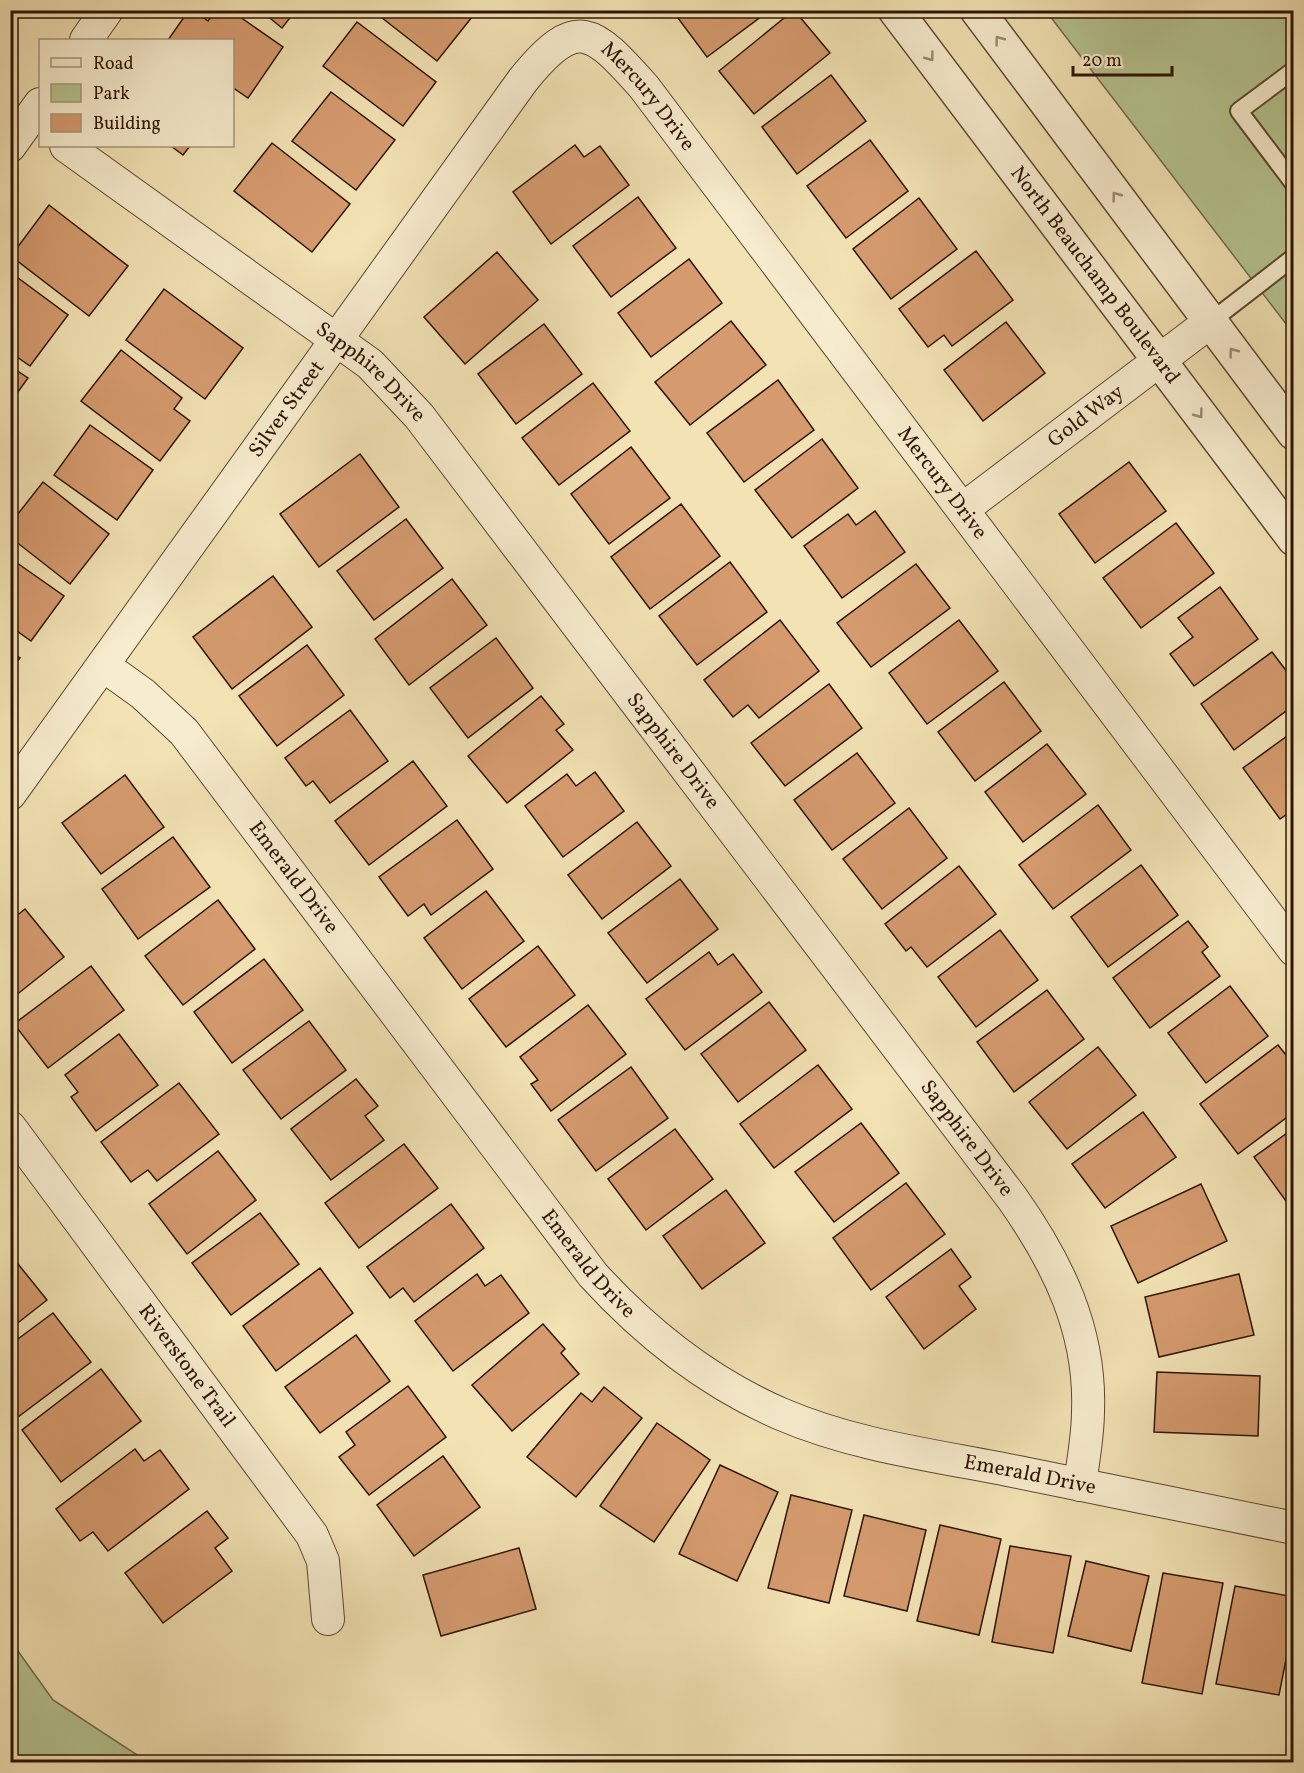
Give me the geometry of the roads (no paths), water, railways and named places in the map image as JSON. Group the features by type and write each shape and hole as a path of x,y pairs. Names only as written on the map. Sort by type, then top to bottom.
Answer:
{"street":[{"path":"87,39 107,10"},
{"name":"North Beauchamp Boulevard","path":"895,10 1293,539"},
{"path":"977,10 1293,433"},
{"name":"Silver Street","path":"10,794 523,80 557,43 574,36"},
{"name":"Mercury Drive","path":"574,36 591,39 606,48 644,87 1293,950"},
{"path":"10,146 37,117"},
{"name":"Sapphire Drive","path":"67,147 370,364 419,416 1035,1231 1071,1299 1081,1336 1087,1371 1088,1412 1080,1485"},
{"name":"Gold Way","path":"963,509 1210,322"},
{"name":"Emerald Drive","path":"104,666 143,694 184,732 593,1275 617,1301 672,1351 742,1395 781,1414 817,1427 891,1446 1293,1528"},
{"name":"Riverstone Trail","path":"10,1127 312,1535 323,1561 328,1619"}],"lane":[{"path":"1293,70 1239,111 1293,184"},
{"path":"1210,322 1293,257"}]}
